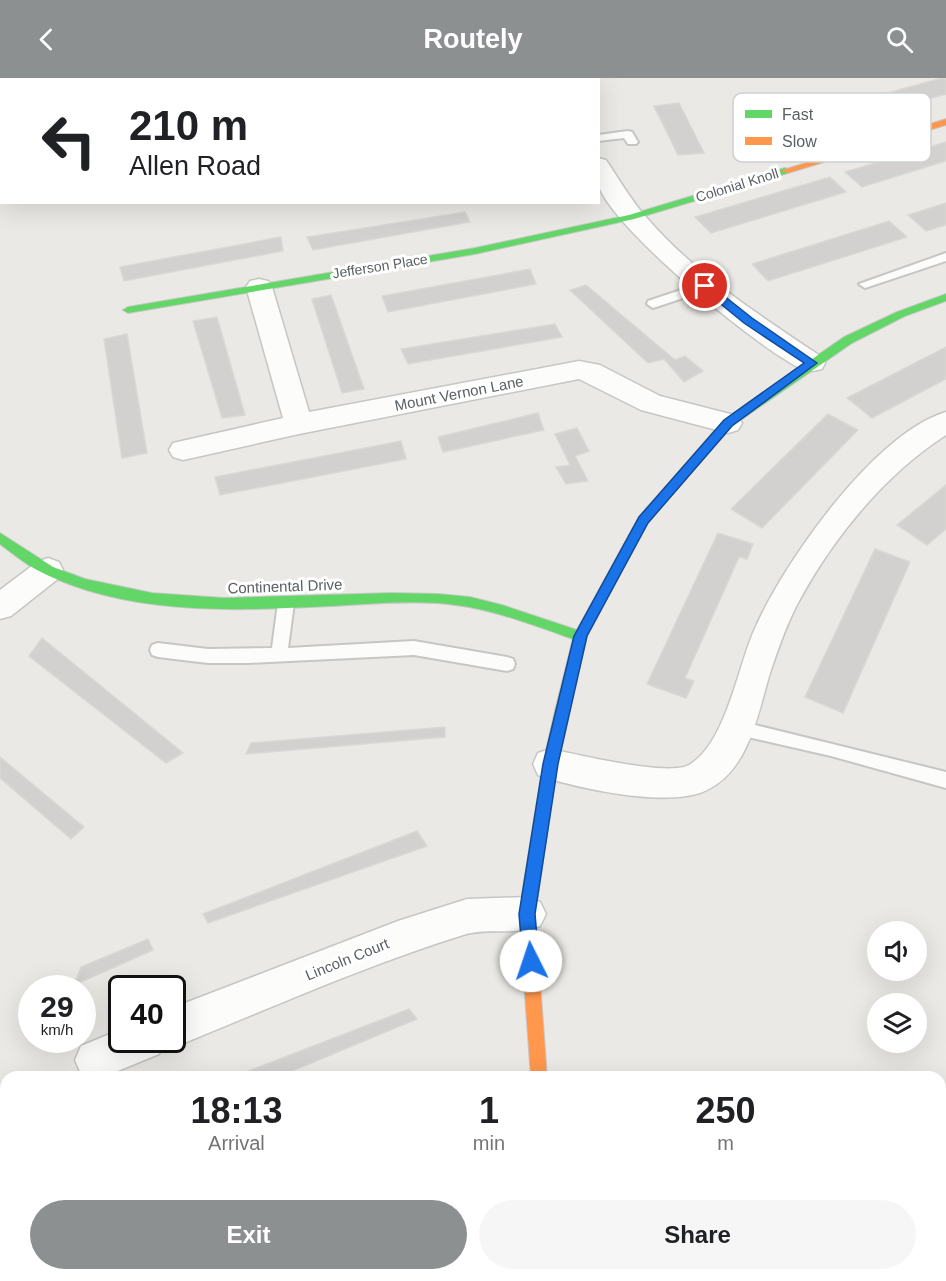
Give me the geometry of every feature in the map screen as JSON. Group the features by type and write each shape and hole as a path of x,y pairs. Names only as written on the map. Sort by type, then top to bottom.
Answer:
{"street":[{"name":"Colonial Knoll","path":"931,127 946,122"},
{"name":"Colonial Knoll","path":"632,217 814,162"},
{"path":"600,168 632,217 705,286 748,321 812,363"},
{"name":"Jefferson Place","path":"128,310 474,251 632,217"},
{"path":"258,287 299,424"},
{"path":"539,1071 527,914 550,764 580,636 643,520 728,423 848,340 901,314 946,297"},
{"name":"Mount Vernon Lane","path":"183,450 299,424 579,370 590,371 651,403 728,423"},
{"path":"550,764 659,783 696,780 721,758 739,728 754,674 785,597 823,541 882,471 932,430 946,422"},
{"name":"Continental Drive","path":"0,538 48,570 93,586 150,598 207,604 406,597 453,600 495,608 580,636"},
{"path":"0,607 48,570"},
{"name":"Lincoln Court","path":"186,1023 398,939 467,916 527,914"},
{"path":"94,1060 112,1053"}],"lane":[{"path":"600,138 628,134 632,142"},
{"path":"865,284 946,257"},
{"path":"653,304 705,286"},
{"path":"279,654 286,603"},
{"path":"158,650 208,656 414,648 507,664"},
{"path":"739,728 831,749 946,780"}],"building":[{"path":"946,78 946,94 931,98 931,93 887,93"},
{"path":"679,103 704,153 678,155 654,106"},
{"path":"946,142 946,161 862,187 845,172 879,162 931,162 931,146"},
{"path":"830,177 846,192 711,233 695,217"},
{"path":"946,203 946,225 926,231 908,215"},
{"path":"465,212 470,222 313,250 307,237"},
{"path":"889,221 907,237 768,281 752,264"},
{"path":"281,237 283,251 124,281 120,267"},
{"path":"530,269 536,284 388,312 382,296"},
{"path":"586,285 675,360 685,356 703,371 684,382 664,359 648,363 570,290"},
{"path":"331,295 364,389 342,393 312,299"},
{"path":"217,317 245,415 222,418 193,321"},
{"path":"555,324 562,337 408,364 401,349"},
{"path":"127,334 147,453 122,458 104,339"},
{"path":"946,347 946,379 872,418 847,398"},
{"path":"538,413 544,430 443,452 438,437"},
{"path":"828,414 858,430 762,528 731,509"},
{"path":"577,428 589,451 575,456 588,481 566,484 556,467 570,465 555,434"},
{"path":"401,441 406,459 220,495 215,477"},
{"path":"946,485 946,529 927,545 897,525"},
{"path":"718,533 753,544 747,559 739,557 685,678 694,681 686,698 647,684"},
{"path":"875,549 910,562 843,713 805,697"},
{"path":"42,638 183,753 166,763 29,656"},
{"path":"445,727 445,737 246,754 251,743"},
{"path":"0,757 84,827 71,839 0,778"},
{"path":"417,831 427,846 208,923 203,914"},
{"path":"148,939 153,950 96,975 78,975 81,967"},
{"path":"409,1009 417,1019 292,1071 249,1071"}],"traffic: fast":[{"path":"128,310 475,251 631,217 785,171"},
{"path":"562,711 580,636 643,520 728,423 848,340 901,314 946,297"},
{"path":"0,538 30,560 49,570 83,583 152,598 224,603 392,598 439,599 470,602 502,610 580,636"}],"traffic: slow":[{"path":"931,127 946,122"},
{"path":"785,171 815,162"},
{"path":"539,1071 527,914 550,764 562,711"}],"route":[{"path":"531,961 527,914 550,764 580,636 643,520 728,423 812,363 748,321 705,286"}]}
